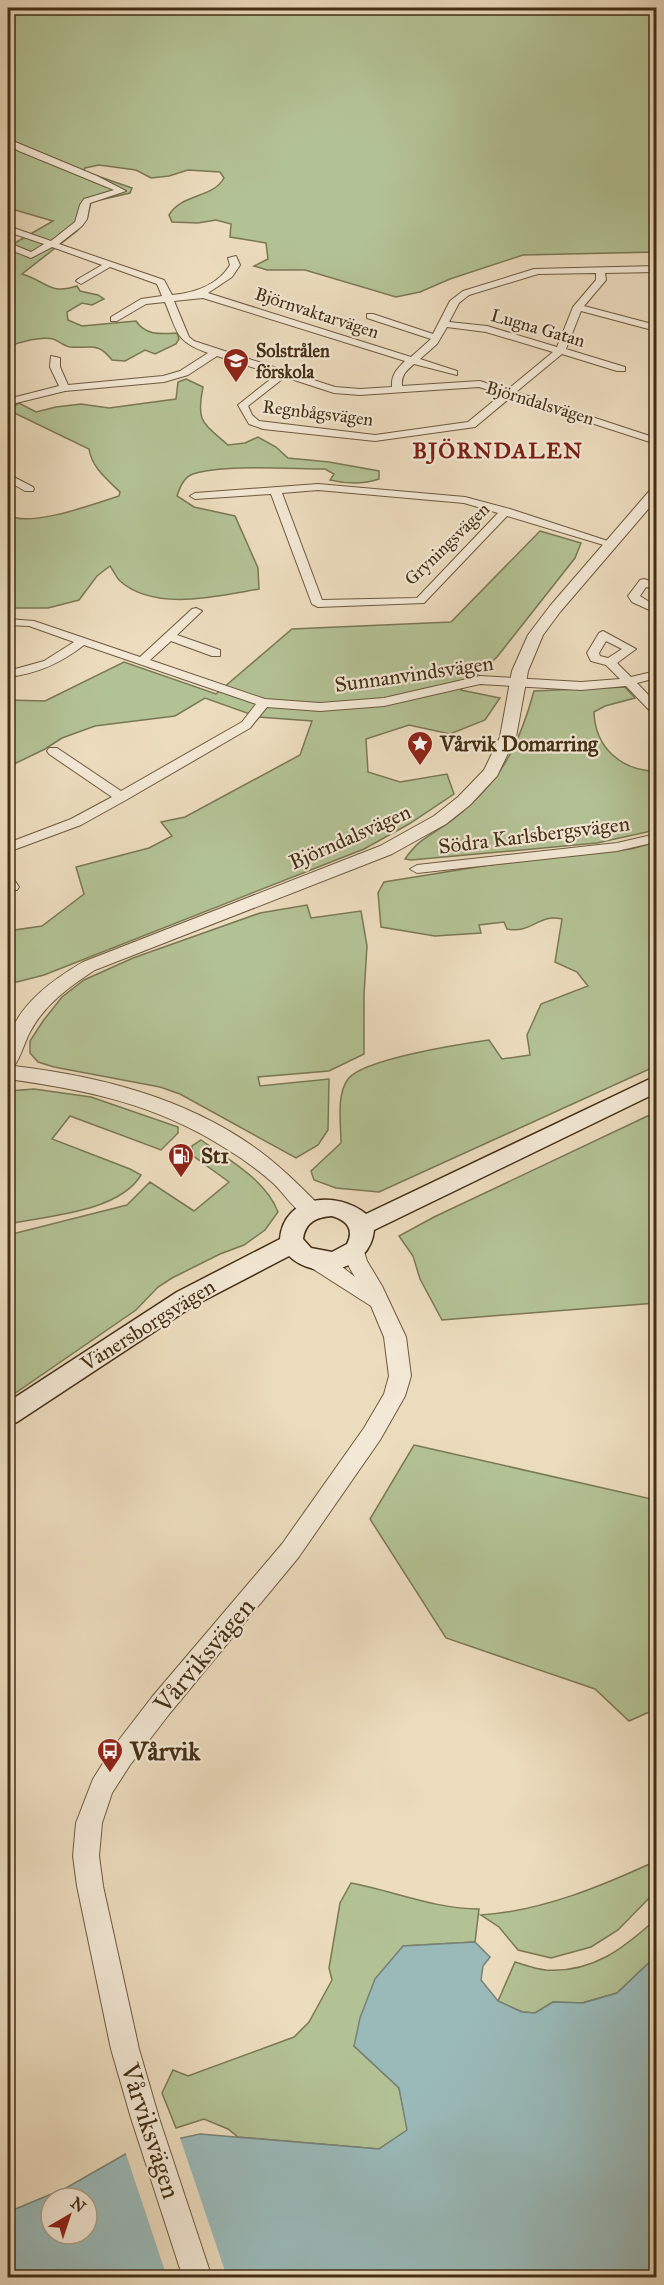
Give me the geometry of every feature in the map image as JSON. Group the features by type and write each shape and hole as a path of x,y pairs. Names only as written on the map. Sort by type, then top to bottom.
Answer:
{"main road":[{"path":"362,1226 657,1084"},
{"path":"325,1207 345,1210 362,1226 363,1240 355,1251 340,1260 317,1260 303,1254 293,1243 291,1233 301,1215 325,1207"},
{"name":"Vänersborgsvägen","path":"8,1415 176,1304 293,1243"}],"street":[{"path":"8,142 40,158 102,180 122,191 87,201 84,204 80,222 50,245 31,255 11,247"},
{"name":"Björndalsvägen","path":"8,229 160,282 185,338 191,343 283,374 346,392 480,384 657,441"},
{"path":"198,295 229,275 235,265 233,258"},
{"path":"81,281 109,264"},
{"path":"397,389 396,379 400,370 437,338 454,301 466,293 537,271 657,269"},
{"path":"509,392 560,351 578,307 601,279 600,270"},
{"name":"Björnvaktarvägen","path":"169,298 198,295 453,373"},
{"path":"114,319 137,303 169,298"},
{"path":"578,307 657,328"},
{"path":"370,316 437,338"},
{"name":"Lugna Gatan","path":"445,324 487,329 621,369"},
{"path":"8,402 65,388 164,379 184,373 216,352"},
{"path":"55,358 56,367 65,388"},
{"name":"Regnbågsvägen","path":"283,374 243,405 246,416 253,423 263,426 381,437 471,425 509,392"},
{"path":"8,477 29,489"},
{"name":"Gryningsvägen","path":"195,496 318,487 465,500 611,544"},
{"name":"Gryningsvägen","path":"275,490 318,604 420,601 506,512"},
{"name":"Björndalsvägen","path":"8,1061 12,1046 41,1002 54,989 89,966 386,850 440,820 464,801 491,772 508,737 524,658 536,635 555,609 657,492"},
{"path":"655,608 636,600 634,596 644,582 657,587"},
{"path":"142,661 196,611"},
{"name":"Sunnanvindsvägen","path":"8,622 30,623 84,640 264,703 320,707 374,703 480,680 581,686 627,682 657,674"},
{"path":"168,636 216,653"},
{"path":"8,674 48,666 84,640"},
{"path":"610,662 627,682 657,710"},
{"path":"8,848 76,822 122,797 246,725 264,703"},
{"path":"53,751 122,797"},
{"name":"Södra Karlsbergsvägen","path":"417,869 617,847 657,838"},
{"path":"8,1071 82,1081 108,1087 177,1111 234,1144 284,1183 312,1210"},
{"name":"Vårviksvägen","path":"198,2277 124,2049 90,1886 86,1856 89,1823 102,1786 121,1757 160,1706 290,1551 385,1414 394,1396 400,1376 400,1359 390,1323 357,1262 355,1251"},
{"path":"317,1260 377,1300"}],"green space":[{"path":"8,8 656,8 656,252 523,255 450,279 420,292 396,297 305,270 267,270 254,266 268,259 266,243 230,237 231,224 216,220 198,223 172,222 169,215 181,203 219,185 224,178 220,172 188,170 169,176 151,178 136,170 99,165 85,168 83,171 132,188 130,193 91,202 87,219 77,231 22,274 54,288 77,286 80,291 98,295 104,299 92,305 82,303 67,312 68,320 82,326 136,321 149,332 177,333 179,339 176,344 155,354 145,350 125,361 112,360 98,348 70,347 48,338 30,340 8,347 8,247 53,221 8,208 8,24 11,20 8,17"},
{"path":"186,379 203,387 200,408 203,420 228,445 245,443 258,437 276,447 288,458 329,462 379,471 379,479 361,483 330,480 334,474 325,469 239,468 190,475 181,486 177,496 194,507 235,516 258,568 259,589 206,598 169,599 134,591 120,581 110,566 97,576 79,600 48,608 11,608 8,559 13,538 8,527 8,515 31,519 46,517 119,496 120,492 97,468 89,449 8,410 19,403 36,412 81,404 109,408 176,399 178,382"},
{"path":"540,531 581,543 575,558 497,657 461,690 500,698 485,720 450,734 409,725 366,739 368,772 400,782 447,774 454,794 409,824 364,849 44,975 17,982 8,981 8,931 42,926 84,894 76,867 149,848 172,836 161,822 185,817 300,755 312,721 258,717 205,698 175,716 95,726 62,738 8,767 8,700 45,701 124,662 216,694 292,629 451,622"},
{"path":"625,687 635,698 605,706 594,712 596,725 605,746 622,762 632,767 656,771 656,830 597,843 405,859 421,841 468,807 494,779 505,764 521,731 534,691"},
{"path":"656,842 656,1066 379,1192 336,1188 314,1180 311,1171 341,1143 342,1093 348,1079 357,1072 392,1059 489,1040 502,1059 530,1055 527,1035 541,1004 588,986 577,972 555,962 562,919 547,919 516,930 507,929 504,922 479,925 481,933 435,936 381,927 378,893 384,882 489,865 631,849"},
{"path":"307,905 311,918 361,911 367,946 364,1054 329,1071 258,1077 260,1086 329,1079 328,1130 318,1145 296,1158 180,1094 160,1087 54,1067 38,1062 30,1053 30,1041 43,1021 62,997 84,980 133,958 260,913"},
{"path":"34,1089 91,1097 178,1127 178,1133 161,1150 70,1116 52,1139 141,1175 131,1187 100,1205 61,1215 8,1224 8,1091"},
{"path":"656,1112 656,1303 442,1320 420,1279 413,1256 399,1236 434,1217"},
{"path":"201,1140 245,1171 265,1190 278,1212 265,1230 244,1245 220,1254 158,1287 136,1310 8,1398 8,1235 127,1205 150,1182 194,1211 229,1182 192,1155 192,1146"},
{"path":"414,1445 656,1500 656,1709 629,1721 595,1689 446,1638 370,1519"},
{"path":"656,1861 656,1891 618,1930 591,1947 551,1958 518,1950 499,1927 481,1915 504,1913 549,1903 593,1888"},
{"path":"351,1883 431,1903 479,1909 475,1942 403,1946 354,2046 399,2088 408,2130 379,2149 238,2137 228,2129 204,2119 176,2128 162,2093 173,2070 188,2076 294,2037 309,2022 332,1980 329,1968 340,1903"},
{"path":"656,1919 656,1956 617,1993 582,2003 553,2002 535,2013 522,2012 498,2001 515,1962 546,1970 563,1970 593,1963 620,1949"}],"water":[{"path":"475,1942 490,1957 483,1966 481,1980 498,2001 522,2012 535,2013 553,2002 583,2003 617,1993 656,1956 656,2277 8,2278 8,2212 39,2199 39,2246 99,2246 99,2186 70,2186 136,2148 200,2134 379,2149 407,2130 399,2088 354,2046 360,2018 375,1979 403,1946"}],"pier":[{"path":"179,2135 227,2277 167,2277 125,2151 135,2146"}],"place":[{"name":"Solstrålen förskola","path":"236,384"},
{"name":"Vårvik Domarring","path":"420,767"},
{"name":"St1","path":"181,1179"},
{"name":"Vårvik","path":"110,1774"}],"district":[{"name":"BJÖRNDALEN","path":"498,450"}]}
